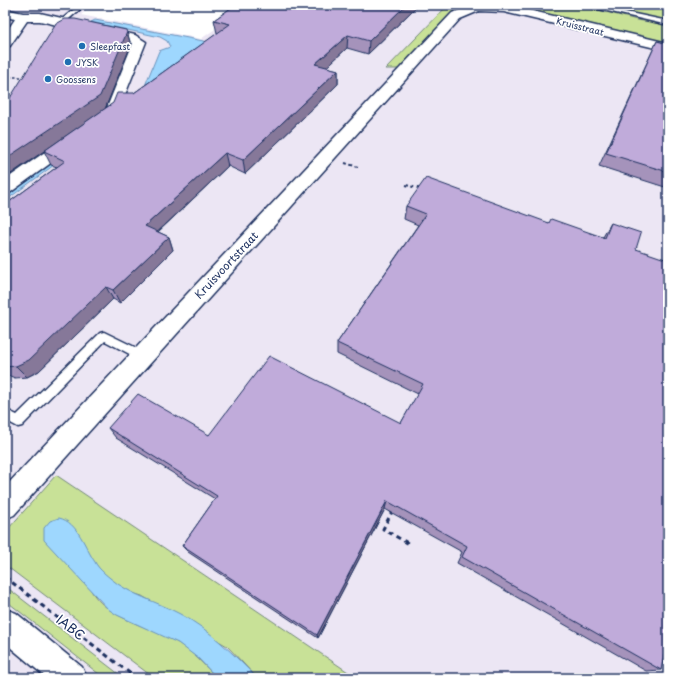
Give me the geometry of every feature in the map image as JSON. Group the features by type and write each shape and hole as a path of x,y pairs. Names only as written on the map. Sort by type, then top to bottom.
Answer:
{"street":[{"name":"Kruisstraat","path":"448,24 456,16 469,9 487,7 504,8 668,47"},
{"path":"5,13 23,17 40,17 135,39 140,42 112,112 96,122"},
{"path":"5,43 23,17"},
{"name":"Kruisvoortstraat","path":"5,506 448,24"},
{"path":"5,188 77,134"},
{"path":"5,624 71,678"}],"lane":[{"path":"57,22 82,5"},
{"path":"584,5 668,23"},
{"path":"5,181 77,134"},
{"path":"5,414 18,422 104,336 143,356"}],"path":[{"path":"5,77 30,77"},
{"path":"406,185 425,190"},
{"path":"397,503 383,530 411,545"},
{"name":"IABC","path":"5,576 136,678"}],"shaded area":[{"path":"5,5 73,5 70,7 87,9 81,15 201,39 249,5 514,5 668,41 668,678 5,678"}],"green space":[{"path":"448,5 468,5 453,12 398,69 386,69"},
{"path":"503,5 579,5 637,20 668,25 668,44"},
{"path":"589,5 648,5 668,9 668,22"},
{"path":"56,475 357,678 257,678 227,646 142,596 122,587 110,578 94,562 73,528 82,566 89,587 97,598 106,607 129,621 178,643 199,659 217,678 154,678 5,565 5,534"},
{"path":"5,586 124,678 104,678 5,600"}],"water":[{"path":"95,20 219,44 5,201 5,193 142,93 159,51 170,47 167,41 160,37 91,22"},
{"path":"59,518 66,520 76,530 96,564 110,578 126,589 171,609 202,627 257,678 217,678 199,659 178,643 117,615 108,609 44,540 44,528 50,521"}],"building":[{"path":"235,5 406,5 369,41 348,35 315,64 338,70 243,160 225,153 145,226 169,237 113,290 106,287 29,360 16,366 5,367 5,205 65,161 44,151 113,103 117,93 134,93 230,24 214,20"},
{"path":"65,19 75,19 126,30 127,32 100,96 5,159 5,106 56,24"},
{"path":"657,41 668,44 668,172 606,153"},
{"path":"426,178 549,223 551,219 605,238 611,223 641,233 636,249 668,260 668,645 661,670 462,557 467,546 387,501 317,635 182,546 217,496 108,428 138,394 209,435 269,356 401,423 423,384 337,343 426,214 406,206"}],"railway":[{"path":"664,5 668,6"}],"place":[{"name":"Sleepfast","path":"82,46"},
{"name":"JYSK","path":"68,62"},
{"name":"Goossens","path":"48,79"}]}
